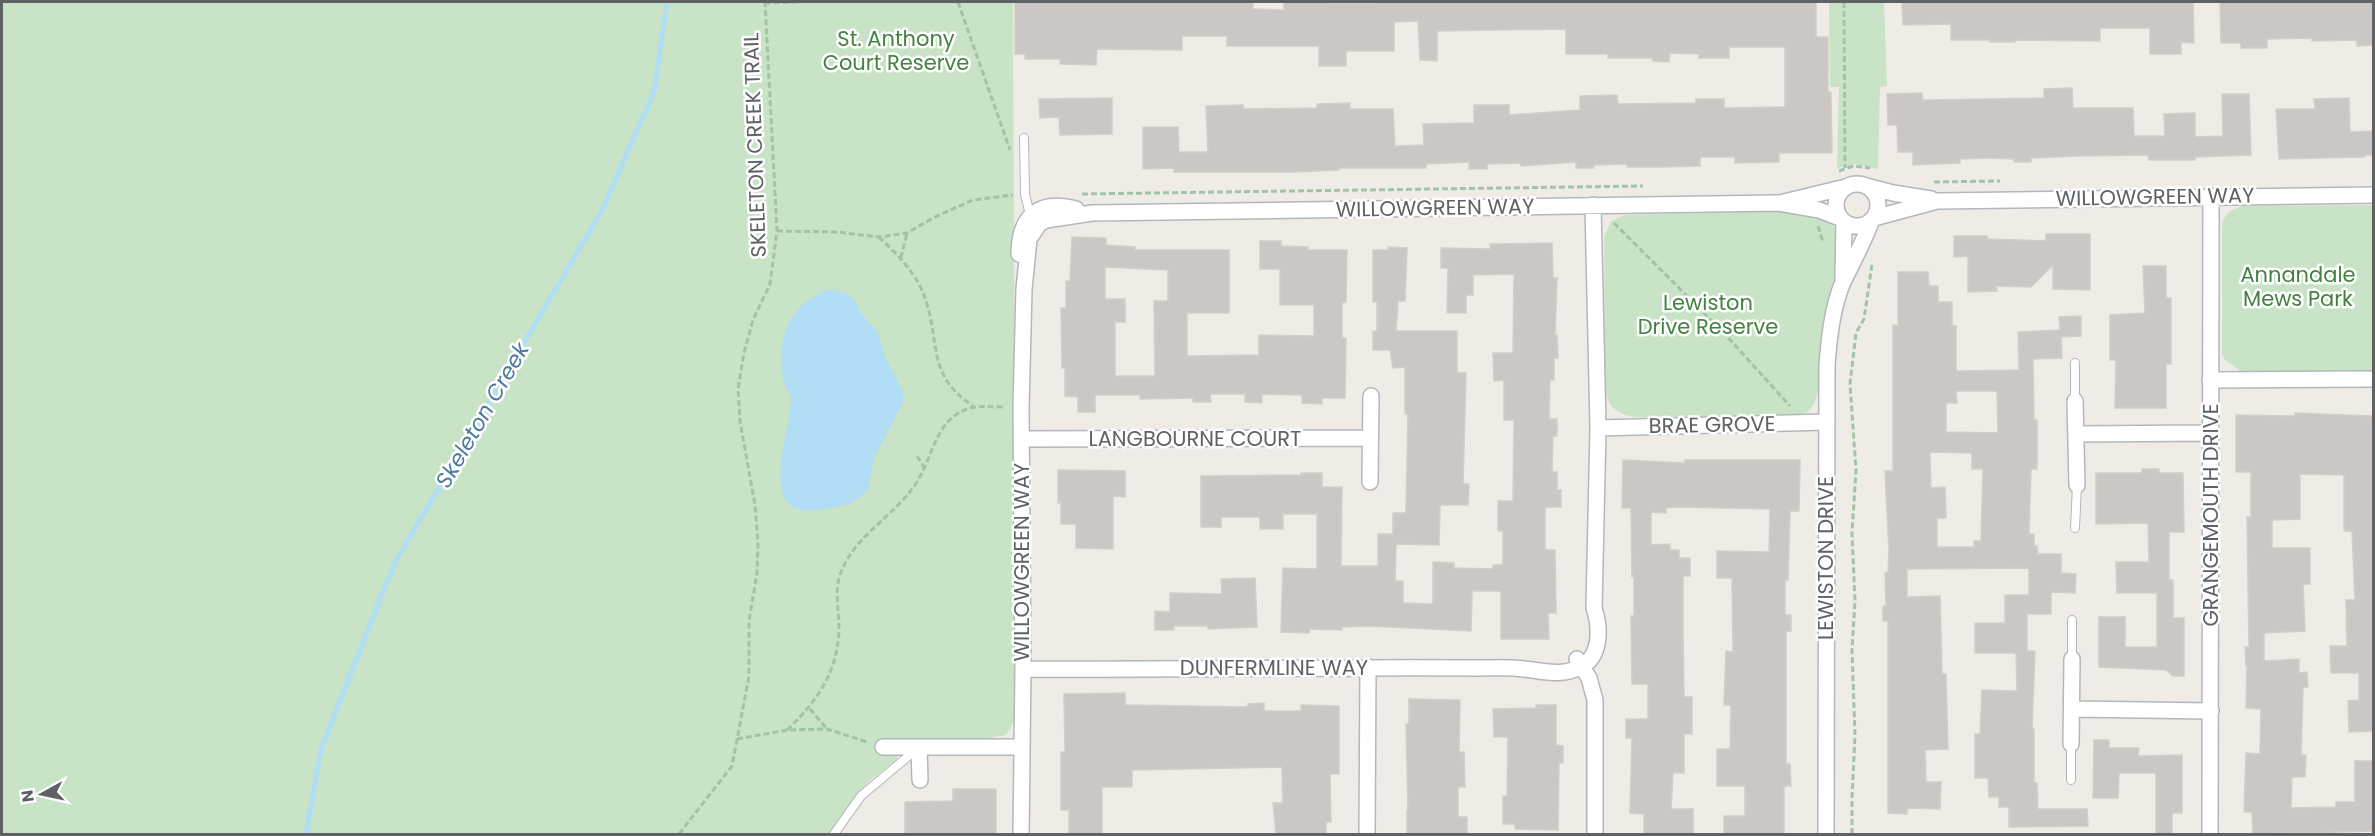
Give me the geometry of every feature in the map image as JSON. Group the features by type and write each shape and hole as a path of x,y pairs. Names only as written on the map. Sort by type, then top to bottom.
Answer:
{"street":[{"path":"1854,184 1866,186 1875,193 1878,202 1877,211 1872,220 1858,227 1842,220 1836,201 1839,193 1846,187 1854,184"},
{"name":"WILLOWGREEN WAY","path":"1866,186 1936,201 2373,195"},
{"name":"WILLOWGREEN WAY","path":"1778,203 1846,187"},
{"name":"GRANGEMOUTH DRIVE","path":"2210,834 2211,196"},
{"name":"WILLOWGREEN WAY","path":"1872,220 1936,201"},
{"name":"WILLOWGREEN WAY","path":"1022,834 1021,439 1024,289 1029,239 1035,219 1092,213 1778,203 1819,210 1842,220"},
{"path":"1593,205 1598,428 1594,608 1590,618 1587,644 1579,662 1590,678 1596,712 1595,834"},
{"name":"LEWISTON DRIVE","path":"1842,220 1843,283"},
{"name":"LEWISTON DRIVE","path":"1826,834 1828,348 1835,309 1843,283 1853,267 1872,220"},
{"path":"2210,380 2373,379"},
{"path":"1370,482 1371,396"},
{"path":"2075,401 2077,485"},
{"name":"BRAE GROVE","path":"1598,428 1826,422"},
{"path":"2076,434 2210,433"},
{"name":"LANGBOURNE COURT","path":"1021,439 1369,438"},
{"path":"2071,744 2072,659"},
{"name":"DUNFERMLINE WAY","path":"1023,669 1368,667 1525,669 1555,673 1579,662"},
{"path":"1367,834 1368,667"},
{"path":"2072,710 2211,711"},
{"path":"883,747 1022,747"},
{"path":"919,747 920,780"}],"lane":[{"path":"1024,138 1025,195 1035,219"},
{"path":"2074,363 2075,401"},
{"path":"2075,528 2077,485"},
{"path":"2072,620 2072,659"},
{"path":"2071,744 2071,780"},
{"path":"834,834 861,796 919,747"}],"path":[{"path":"765,2 797,2"},
{"name":"SKELETON CREEK TRAIL","path":"679,834 732,766 749,676 749,621 757,573 758,543 755,506 740,420 738,389 753,320 770,284 777,231 765,2"},
{"path":"958,2 1010,152"},
{"path":"1844,2 1845,168"},
{"path":"1594,224 1615,223 1724,333 1808,423"},
{"path":"901,258 907,234"},
{"path":"879,237 901,258 916,281 927,304 935,352 943,374 960,395 973,406"},
{"path":"1852,834 1855,736 1852,658 1855,601 1851,533 1856,470 1850,384 1856,333 1864,319 1872,262"},
{"path":"788,730 810,709 829,678 837,657 839,626 836,599 840,578 847,562 864,536 906,499 920,478 943,427 955,416 973,406 1022,408"},
{"path":"917,456 924,467"},
{"path":"810,709 827,729"},
{"path":"736,739 788,730 827,729 883,747"}],"green space":[{"name":"St. Anthony Court Reserve","path":"2,2 1013,2 1016,712 1013,724 1006,735 976,740 883,739 883,754 897,754 897,759 868,782 829,834 2,834"},
{"path":"1829,2 1884,2 1887,86 1880,87 1878,169 1854,164 1837,168 1839,87 1830,87"},
{"name":"Annandale Mews Park","path":"2373,205 2373,374 2242,372 2225,360 2222,354 2222,223 2228,214 2243,206"},
{"name":"Lewiston Drive Reserve","path":"1783,211 1824,218 1834,226 1838,236 1838,265 1821,343 1820,380 1812,407 1807,412 1797,415 1725,418 1634,417 1614,409 1605,390 1604,237 1611,221 1625,215"}],"water":[{"path":"828,289 848,294 855,300 861,313 878,333 884,354 903,392 903,402 874,458 868,490 843,506 814,510 796,508 786,500 781,486 783,449 791,400 783,379 781,364 784,337 788,325 804,304"}],"building":[{"path":"1015,2 1253,2 1253,9 1284,10 1284,2 1816,2 1816,37 1828,37 1828,92 1831,92 1832,153 1779,153 1779,162 1735,163 1735,157 1700,157 1700,166 1662,167 1627,167 1627,164 1576,168 1576,162 1521,166 1520,163 1487,164 1487,169 1469,169 1469,162 1426,164 1426,168 1339,168 1339,170 1293,172 1174,172 1174,168 1143,169 1143,127 1178,127 1179,152 1208,152 1206,106 1243,105 1243,109 1317,108 1317,104 1350,103 1350,109 1393,109 1395,146 1424,145 1423,124 1474,123 1474,105 1509,105 1509,115 1580,110 1580,96 1617,95 1618,104 1696,103 1696,99 1724,99 1724,108 1785,107 1785,47 1729,47 1729,58 1699,58 1699,54 1670,53 1669,62 1653,61 1653,58 1608,58 1608,54 1566,54 1566,29 1437,31 1437,61 1420,60 1418,21 1394,22 1394,51 1346,51 1346,66 1319,66 1319,46 1227,46 1227,36 1182,36 1182,50 1097,49 1096,65 1060,64 1060,59 1025,59 1025,54 1015,54"},
{"path":"1902,2 2193,2 2194,43 2181,42 2181,54 2150,54 2150,28 2100,28 2100,41 1951,40 1951,24 1903,25"},
{"path":"2220,2 2373,2 2373,45 2357,46 2357,40 2312,41 2312,38 2267,39 2267,48 2241,48 2241,43 2221,43"},
{"path":"2072,88 2073,108 2133,108 2134,136 2165,136 2164,114 2195,113 2195,137 2223,136 2222,94 2249,94 2251,155 2195,157 2195,160 2149,160 2148,155 2078,156 2031,158 2031,162 1990,158 1960,159 1960,163 1913,165 1913,152 1898,152 1897,125 1888,125 1887,94 1922,93 1923,100 2044,98 2044,89"},
{"path":"1112,98 1112,134 1060,135 1059,117 1040,118 1039,99"},
{"path":"2349,98 2350,132 2373,131 2373,155 2279,159 2276,109 2315,109 2314,99"},
{"path":"2046,234 2090,234 2090,290 2053,289 2053,265 2031,287 1996,286 1997,291 1968,292 1968,256 1954,257 1954,236 2046,241"},
{"path":"1072,237 1106,238 1106,245 1135,247 1135,250 1229,250 1229,313 1187,313 1187,356 1259,355 1259,335 1314,336 1314,305 1280,305 1280,269 1260,269 1260,241 1281,241 1281,246 1308,247 1308,250 1347,250 1346,302 1342,303 1342,338 1346,338 1345,398 1322,398 1322,404 1302,403 1302,395 1262,394 1262,403 1245,402 1245,394 1210,394 1211,402 1193,402 1193,398 1140,399 1140,395 1095,395 1095,412 1078,412 1078,397 1065,396 1065,368 1062,368 1061,308 1066,308 1066,281 1070,281","holes":["1105,267 1168,270 1168,301 1154,301 1155,376 1115,376 1115,322 1125,322 1125,299 1105,299"]},
{"path":"1552,243 1553,278 1557,278 1555,335 1557,335 1558,358 1554,358 1554,380 1550,380 1549,419 1557,419 1557,436 1553,436 1552,472 1557,472 1557,490 1561,490 1561,507 1545,507 1545,550 1555,550 1556,613 1548,613 1549,639 1501,639 1501,591 1472,591 1471,631 1368,626 1342,627 1342,630 1310,629 1309,633 1281,632 1283,568 1317,569 1317,514 1283,514 1283,529 1260,529 1260,517 1221,517 1221,527 1201,527 1201,476 1322,473 1322,487 1342,487 1341,566 1378,566 1378,534 1393,534 1393,513 1406,513 1408,414 1405,414 1405,367 1393,368 1390,350 1373,350 1373,331 1377,331 1377,302 1373,302 1373,250 1388,250 1388,247 1407,248 1405,301 1398,301 1396,331 1457,331 1457,373 1466,373 1463,484 1469,484 1468,505 1440,505 1439,545 1396,544 1395,581 1403,581 1403,603 1433,604 1433,562 1454,563 1454,568 1493,569 1493,565 1503,565 1503,531 1498,531 1498,501 1513,501 1514,420 1504,420 1504,380 1494,381 1493,353 1513,353 1514,274 1473,275 1473,295 1466,295 1466,313 1447,313 1448,268 1441,268 1441,248 1490,249 1490,244"},
{"path":"2143,266 2166,266 2166,298 2171,298 2171,364 2166,364 2166,408 2115,408 2116,360 2110,360 2110,315 2145,313"},
{"path":"1898,272 1928,272 1929,286 1938,286 1938,302 1952,302 1952,326 1956,326 1956,371 2019,370 2018,332 2060,330 2059,317 2081,316 2081,336 2061,337 2062,358 2033,359 2037,469 2031,469 2029,534 2034,534 2034,546 2037,546 2038,554 2061,554 2061,573 2076,574 2075,593 2051,592 2051,614 2027,614 2027,651 2035,651 2032,729 2034,729 2034,783 2037,783 2038,809 2087,809 2088,826 2009,827 2009,807 1999,807 1999,797 1989,797 1988,778 1975,778 1975,734 1980,734 1982,690 2017,691 2016,653 1975,653 1975,623 2005,623 2005,595 2029,595 2029,568 1907,569 1907,597 1940,596 1942,674 1946,674 1948,749 1925,750 1926,782 1941,782 1940,809 1907,808 1907,814 1888,813 1888,621 1883,621 1883,606 1886,606 1885,573 1888,573 1889,550 1885,471 1893,471 1893,325 1898,326","holes":["1956,391 1997,391 1998,433 1946,432 1946,403 1957,403","1930,452 1972,453 1972,469 1983,469 1981,541 1974,541 1974,547 1937,547 1937,518 1946,518 1945,487 1931,488"]},
{"path":"2295,413 2373,416 2373,731 2349,732 2348,701 2359,700 2359,673 2331,673 2330,646 2347,646 2346,600 2355,600 2352,531 2344,531 2344,475 2300,474 2300,519 2272,520 2272,548 2310,548 2310,584 2303,584 2305,631 2264,633 2264,661 2299,659 2299,673 2307,672 2308,687 2303,687 2301,755 2306,755 2305,777 2292,777 2291,808 2336,807 2336,802 2355,802 2355,761 2373,761 2373,831 2253,834 2252,812 2244,812 2246,753 2260,754 2261,709 2246,708 2245,647 2249,647 2247,517 2251,517 2251,472 2236,472 2236,415 2295,416"},
{"path":"1623,460 1685,463 1685,460 1800,460 1799,511 1790,511 1788,580 1785,580 1785,615 1791,615 1791,631 1786,631 1786,764 1790,764 1791,786 1784,786 1784,834 1724,834 1724,816 1745,816 1745,786 1717,786 1717,749 1730,749 1731,705 1724,705 1726,651 1733,652 1732,578 1717,578 1717,551 1769,552 1770,509 1678,507 1666,508 1666,513 1651,512 1651,545 1670,544 1670,550 1679,550 1679,558 1690,558 1690,576 1683,576 1683,633 1684,697 1692,697 1692,734 1684,734 1684,773 1673,773 1671,809 1693,809 1693,834 1644,834 1644,814 1630,813 1632,738 1626,738 1626,719 1648,719 1648,684 1632,684 1631,616 1634,616 1634,577 1632,577 1631,508 1622,508"},
{"path":"2142,469 2159,469 2159,473 2183,473 2184,532 2169,532 2169,580 2173,580 2173,618 2184,618 2184,676 2173,676 2166,670 2099,667 2099,617 2125,617 2125,647 2157,647 2157,593 2117,593 2116,562 2149,562 2148,523 2096,524 2096,473 2142,473"},
{"path":"1058,470 1125,471 1125,497 1113,496 1113,549 1076,548 1076,524 1061,524 1061,503 1058,503"},
{"path":"1255,578 1257,627 1208,629 1208,626 1174,626 1174,630 1155,630 1155,611 1170,612 1170,593 1222,594 1221,579"},
{"path":"1125,693 1125,705 1248,707 1248,704 1264,703 1264,711 1301,711 1301,705 1339,706 1339,774 1330,774 1331,822 1326,822 1326,834 1276,834 1273,803 1283,803 1282,767 1132,770 1132,787 1102,787 1102,834 1069,834 1069,810 1061,810 1061,752 1065,752 1064,694"},
{"path":"1409,699 1460,700 1459,752 1464,752 1465,787 1458,787 1458,817 1467,817 1467,834 1407,834 1406,724 1409,724"},
{"path":"1536,705 1556,705 1556,745 1563,746 1563,763 1559,763 1558,830 1515,829 1515,824 1503,824 1503,796 1507,796 1508,737 1494,737 1493,709 1536,708"},
{"path":"2094,740 2109,740 2109,748 2139,748 2138,756 2182,755 2182,813 2172,813 2172,834 2156,834 2156,773 2119,773 2118,798 2093,798"},
{"path":"953,789 996,789 996,834 905,834 905,802 953,801"}],"waterway":[{"name":"Skeleton Creek","path":"306,834 321,749 394,564 601,212 654,92 667,2"}]}
